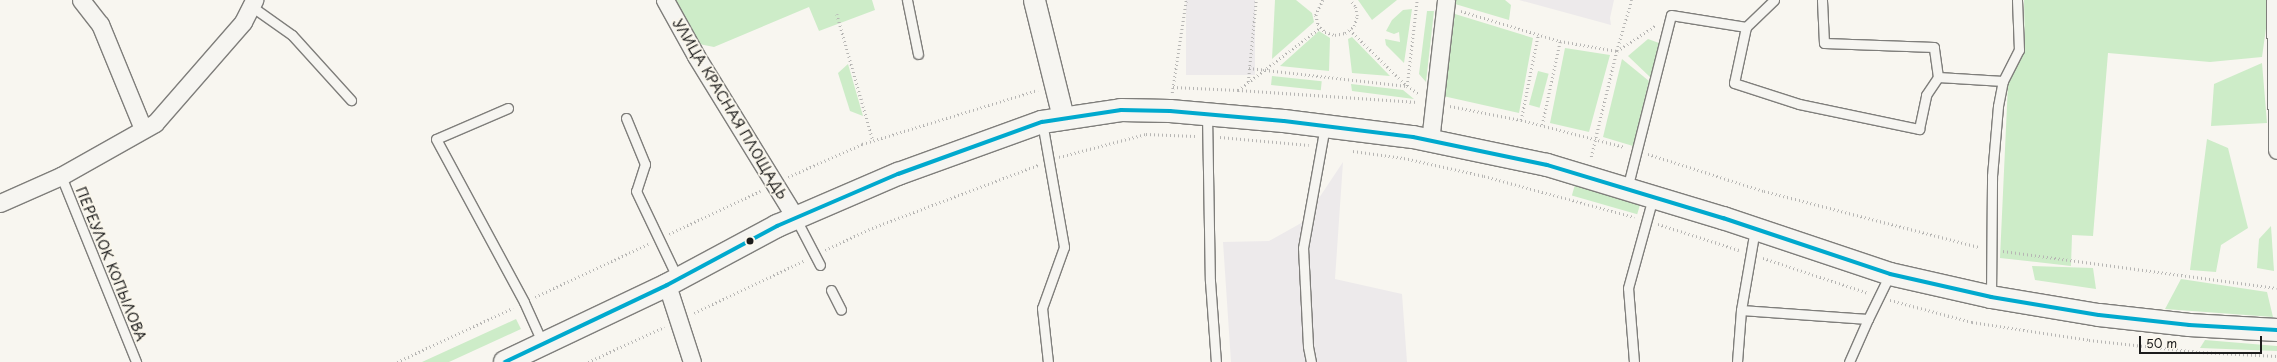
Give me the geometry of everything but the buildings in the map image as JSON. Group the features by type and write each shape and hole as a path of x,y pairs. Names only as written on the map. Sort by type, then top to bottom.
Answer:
{"main road":[{"path":"505,362 673,282 795,218 898,174 1042,122 1063,117 1121,110 1170,111 1207,114 1323,136 1430,140 1547,165 1756,229 1890,274 1991,298 2144,320 2277,330"}],"street":[{"path":"81,0 100,24 143,129"},
{"name":"УЛИЦА КРАСНАЯ ПЛОЩАДЬ","path":"665,0 795,218"},
{"path":"1034,0 1054,86 1063,117"},
{"path":"0,203 61,176 155,123 232,34 253,3"},
{"path":"1430,140 1446,3"},
{"path":"2275,10 2277,150"},
{"path":"673,282 678,320 692,362"}],"lane":[{"path":"907,0 918,54"},
{"path":"1774,0 1746,27 1734,83 1798,104 1919,130 1926,95 1938,77 1934,47 1824,43 1822,0"},
{"path":"1991,298 1990,249 1992,176 1998,106 2003,82 2019,50 2017,0"},
{"path":"253,3 292,35 351,100"},
{"path":"1627,189 1671,15 1746,27"},
{"path":"1938,77 2003,82"},
{"path":"508,108 436,139 524,302 543,344"},
{"path":"1207,114 1210,281 1216,362"},
{"path":"626,118 645,164 636,191 658,239 673,282"},
{"path":"1042,122 1050,160 1064,247 1042,308 1048,362"},
{"path":"1311,362 1308,346 1303,248 1323,136"},
{"name":"ПЕРЕУЛОК КОПЫЛОВА","path":"61,176 136,362"},
{"path":"1634,362 1628,288 1653,198"},
{"path":"795,218 820,265"},
{"path":"1737,362 1741,310 1756,229"},
{"path":"1849,362 1890,274"},
{"path":"831,290 841,310"},
{"path":"1741,310 1868,319"}],"path":[{"path":"1170,111 1186,0"},
{"path":"1248,82 1256,0"},
{"path":"1323,0 1316,15 1321,27 1326,32 1335,35 1350,30 1357,16 1355,6 1350,0"},
{"path":"1407,86 1417,0"},
{"path":"1588,177 1594,139 1632,0"},
{"path":"1446,3 1538,35 1560,41 1617,51 1671,15"},
{"path":"837,14 873,140"},
{"path":"1238,90 1321,27"},
{"path":"1350,30 1407,86 1434,103"},
{"path":"1521,120 1538,35"},
{"path":"1542,125 1560,41"},
{"path":"1249,68 1407,86"},
{"path":"398,362 774,184 873,140 970,109 1054,86"},
{"path":"1173,87 1434,103 1542,125 1636,150 1764,191 1990,249 2277,288"},
{"path":"588,362 872,228 1050,160 1146,134 1207,136 1323,136"},
{"path":"1352,150 1404,158 1484,176 1647,220"}],"shaded area":[{"path":"1186,0 1255,0 1255,75 1186,75"},
{"path":"1519,0 1614,0 1610,18 1611,25"},
{"path":"1343,162 1335,279 1402,294 1407,362 1231,362 1223,242 1269,241 1303,222"}],"green space":[{"path":"672,0 872,0 875,10 819,31 809,7 714,47 694,43"},
{"path":"1275,0 1296,0 1312,13 1314,22 1272,59"},
{"path":"1358,0 1397,0 1372,20"},
{"path":"1455,0 1505,0 1511,5 1509,20 1455,4"},
{"path":"2024,0 2267,0 2268,14 2262,57 2210,62 2108,53 2093,236 2072,235 2071,266 2000,258 2009,62 2025,48"},
{"path":"1412,9 1404,63 1386,45 1385,39 1400,42 1399,32 1394,34 1386,31 1392,20 1403,10"},
{"path":"1427,11 1434,11 1426,82 1419,74"},
{"path":"1455,14 1533,38 1519,113 1443,96"},
{"path":"1319,31 1330,38 1329,71 1280,66"},
{"path":"1352,37 1390,76 1352,73 1348,39"},
{"path":"1648,39 1659,43 1651,78 1628,56"},
{"path":"1565,48 1610,55 1589,132 1550,123"},
{"path":"1622,59 1649,81 1633,146 1603,137"},
{"path":"2262,63 2267,123 2211,126 2214,84"},
{"path":"848,64 863,116 850,111 838,73"},
{"path":"1538,71 1549,74 1540,108 1529,105"},
{"path":"1272,76 1322,81 1321,90 1271,85"},
{"path":"1351,84 1403,90 1414,99 1352,91"},
{"path":"2207,139 2228,148 2248,228 2221,245 2216,272 2190,270"},
{"path":"1576,181 1641,200 1637,214 1572,195"},
{"path":"2271,226 2274,271 2257,268 2259,239"},
{"path":"2032,266 2093,268 2096,289 2035,280"},
{"path":"2181,279 2267,292 2273,317 2165,309"},
{"path":"516,319 521,329 449,362 422,362"},
{"path":"2205,340 2277,346 2277,351 2200,348"}],"transit line":[{"path":"505,362 667,285 777,226 898,174 1042,122 1121,110 1170,111 1284,121 1413,137 1547,165 1723,218 1890,274 1991,297 2099,315 2189,325 2277,330"}]}
